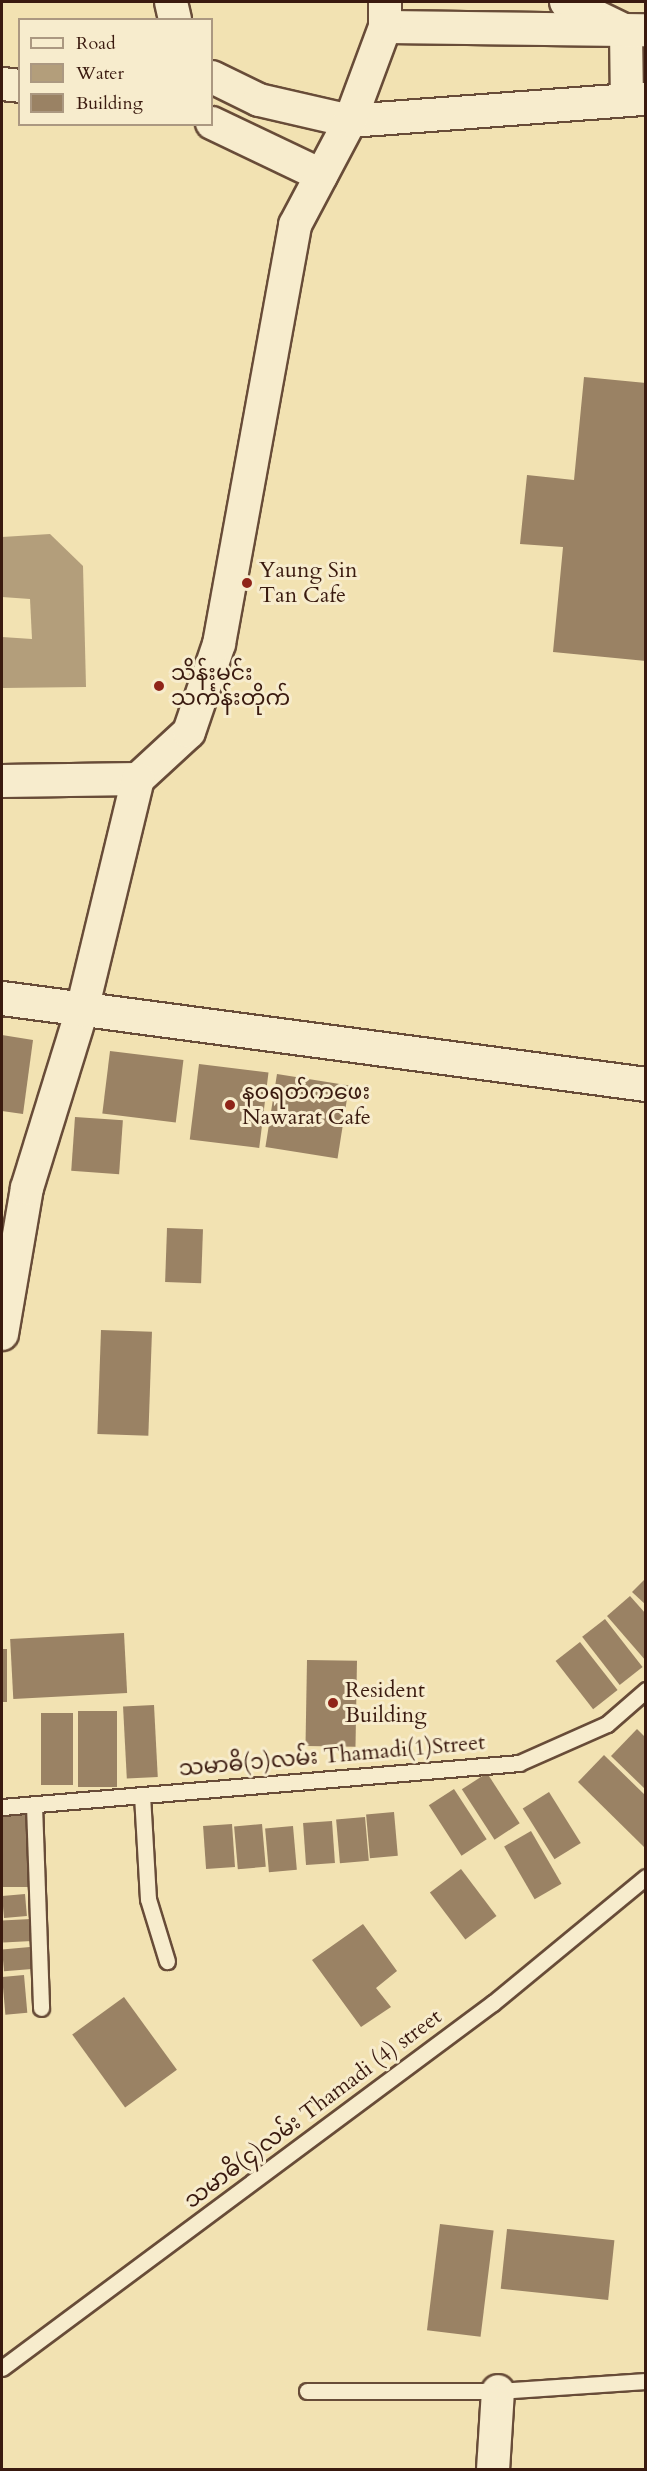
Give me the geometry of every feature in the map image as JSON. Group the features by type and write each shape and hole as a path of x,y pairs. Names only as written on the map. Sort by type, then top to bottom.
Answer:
{"street":[{"path":"171,2 175,18"},
{"path":"566,2 636,31"},
{"path":"2,1334 14,1187 82,1010 138,779 189,732 219,644 295,225 350,121 385,14 636,31"},
{"path":"213,77 259,100 350,121 636,100 636,31"},
{"path":"2,84 18,86"},
{"path":"213,123 321,175"},
{"path":"2,781 138,779"},
{"path":"2,998 645,1084"},
{"path":"493,2469 498,2391"}],"lane":[{"name":"သမာဓိ(၁)လမ်း Thamadi(1)Street","path":"2,1807 519,1763 607,1724 645,1690"},
{"path":"142,1795 148,1899 167,1961"},
{"path":"34,1805 41,2008"},
{"name":"သမာဓိ(၄)လမ်း Thamadi (4) street","path":"2,2367 483,2010 645,1877"},
{"path":"306,2391 498,2391 645,2381"}],"water":[{"path":"50,534 83,566 86,687 2,688 2,537"}],"pier":[{"path":"2,597 30,599 32,639 2,637"}],"building":[{"path":"584,377 646,383 646,661 553,652 563,547 520,544 527,475 574,480"},
{"path":"2,1035 33,1040 23,1114 2,1111"},
{"path":"110,1051 183,1060 176,1123 102,1114"},
{"name":"နဝရတ်ကဖေး Nawarat Cafe","path":"199,1064 268,1073 259,1148 190,1139"},
{"path":"277,1074 349,1085 338,1159 265,1147"},
{"path":"75,1117 123,1120 119,1174 71,1171"},
{"path":"167,1228 203,1229 201,1283 165,1282"},
{"path":"101,1330 152,1332 148,1436 97,1434"},
{"path":"646,1578 646,1605 632,1592"},
{"path":"630,1596 646,1614 646,1661 607,1616"},
{"path":"605,1619 643,1667 620,1685 582,1637"},
{"path":"124,1633 127,1693 13,1699 10,1639"},
{"path":"580,1642 618,1690 593,1709 556,1661"},
{"path":"2,1649 7,1649 7,1702 2,1702"},
{"name":"Resident Building","path":"307,1660 357,1661 355,1747 305,1746"},
{"path":"154,1705 158,1777 127,1779 123,1707"},
{"path":"78,1711 117,1711 117,1787 78,1787"},
{"path":"41,1713 73,1713 73,1785 41,1785"},
{"path":"637,1729 646,1738 646,1790 611,1756"},
{"path":"604,1755 646,1796 644,1847 578,1782"},
{"path":"487,1773 520,1823 495,1840 462,1789"},
{"path":"454,1789 487,1839 462,1856 429,1805"},
{"path":"549,1792 581,1843 555,1859 523,1808"},
{"path":"2,1812 32,1812 32,1887 2,1887"},
{"path":"394,1812 398,1856 370,1858 366,1814"},
{"path":"365,1817 369,1861 340,1863 336,1820"},
{"path":"332,1821 335,1863 306,1865 303,1823"},
{"path":"232,1824 235,1867 206,1869 203,1826"},
{"path":"262,1824 266,1867 238,1869 234,1826"},
{"path":"293,1826 297,1870 269,1872 265,1828"},
{"path":"531,1831 562,1884 535,1899 504,1847"},
{"path":"461,1869 497,1916 465,1940 430,1892"},
{"path":"25,1894 27,1916 4,1918 2,1896"},
{"path":"31,1919 32,1941 3,1942 2,1921"},
{"path":"363,1924 397,1971 376,1988 391,2007 361,2027 312,1960"},
{"path":"30,1947 32,1969 4,1971 2,1949"},
{"path":"24,1975 27,2013 5,2015 2,1977"},
{"path":"124,1997 177,2070 125,2107 72,2035"},
{"path":"440,2224 494,2231 481,2337 427,2330"},
{"path":"507,2229 614,2240 608,2300 501,2289"}],"place":[{"name":"Yaung Sin Tan Cafe","path":"247,583"},
{"name":"သိန်းမင်း သင်္ကန်းတိုက်","path":"159,686"},
{"name":"နဝရတ်ကဖေး Nawarat Cafe","path":"230,1105"},
{"name":"Resident Building","path":"333,1703"}]}
